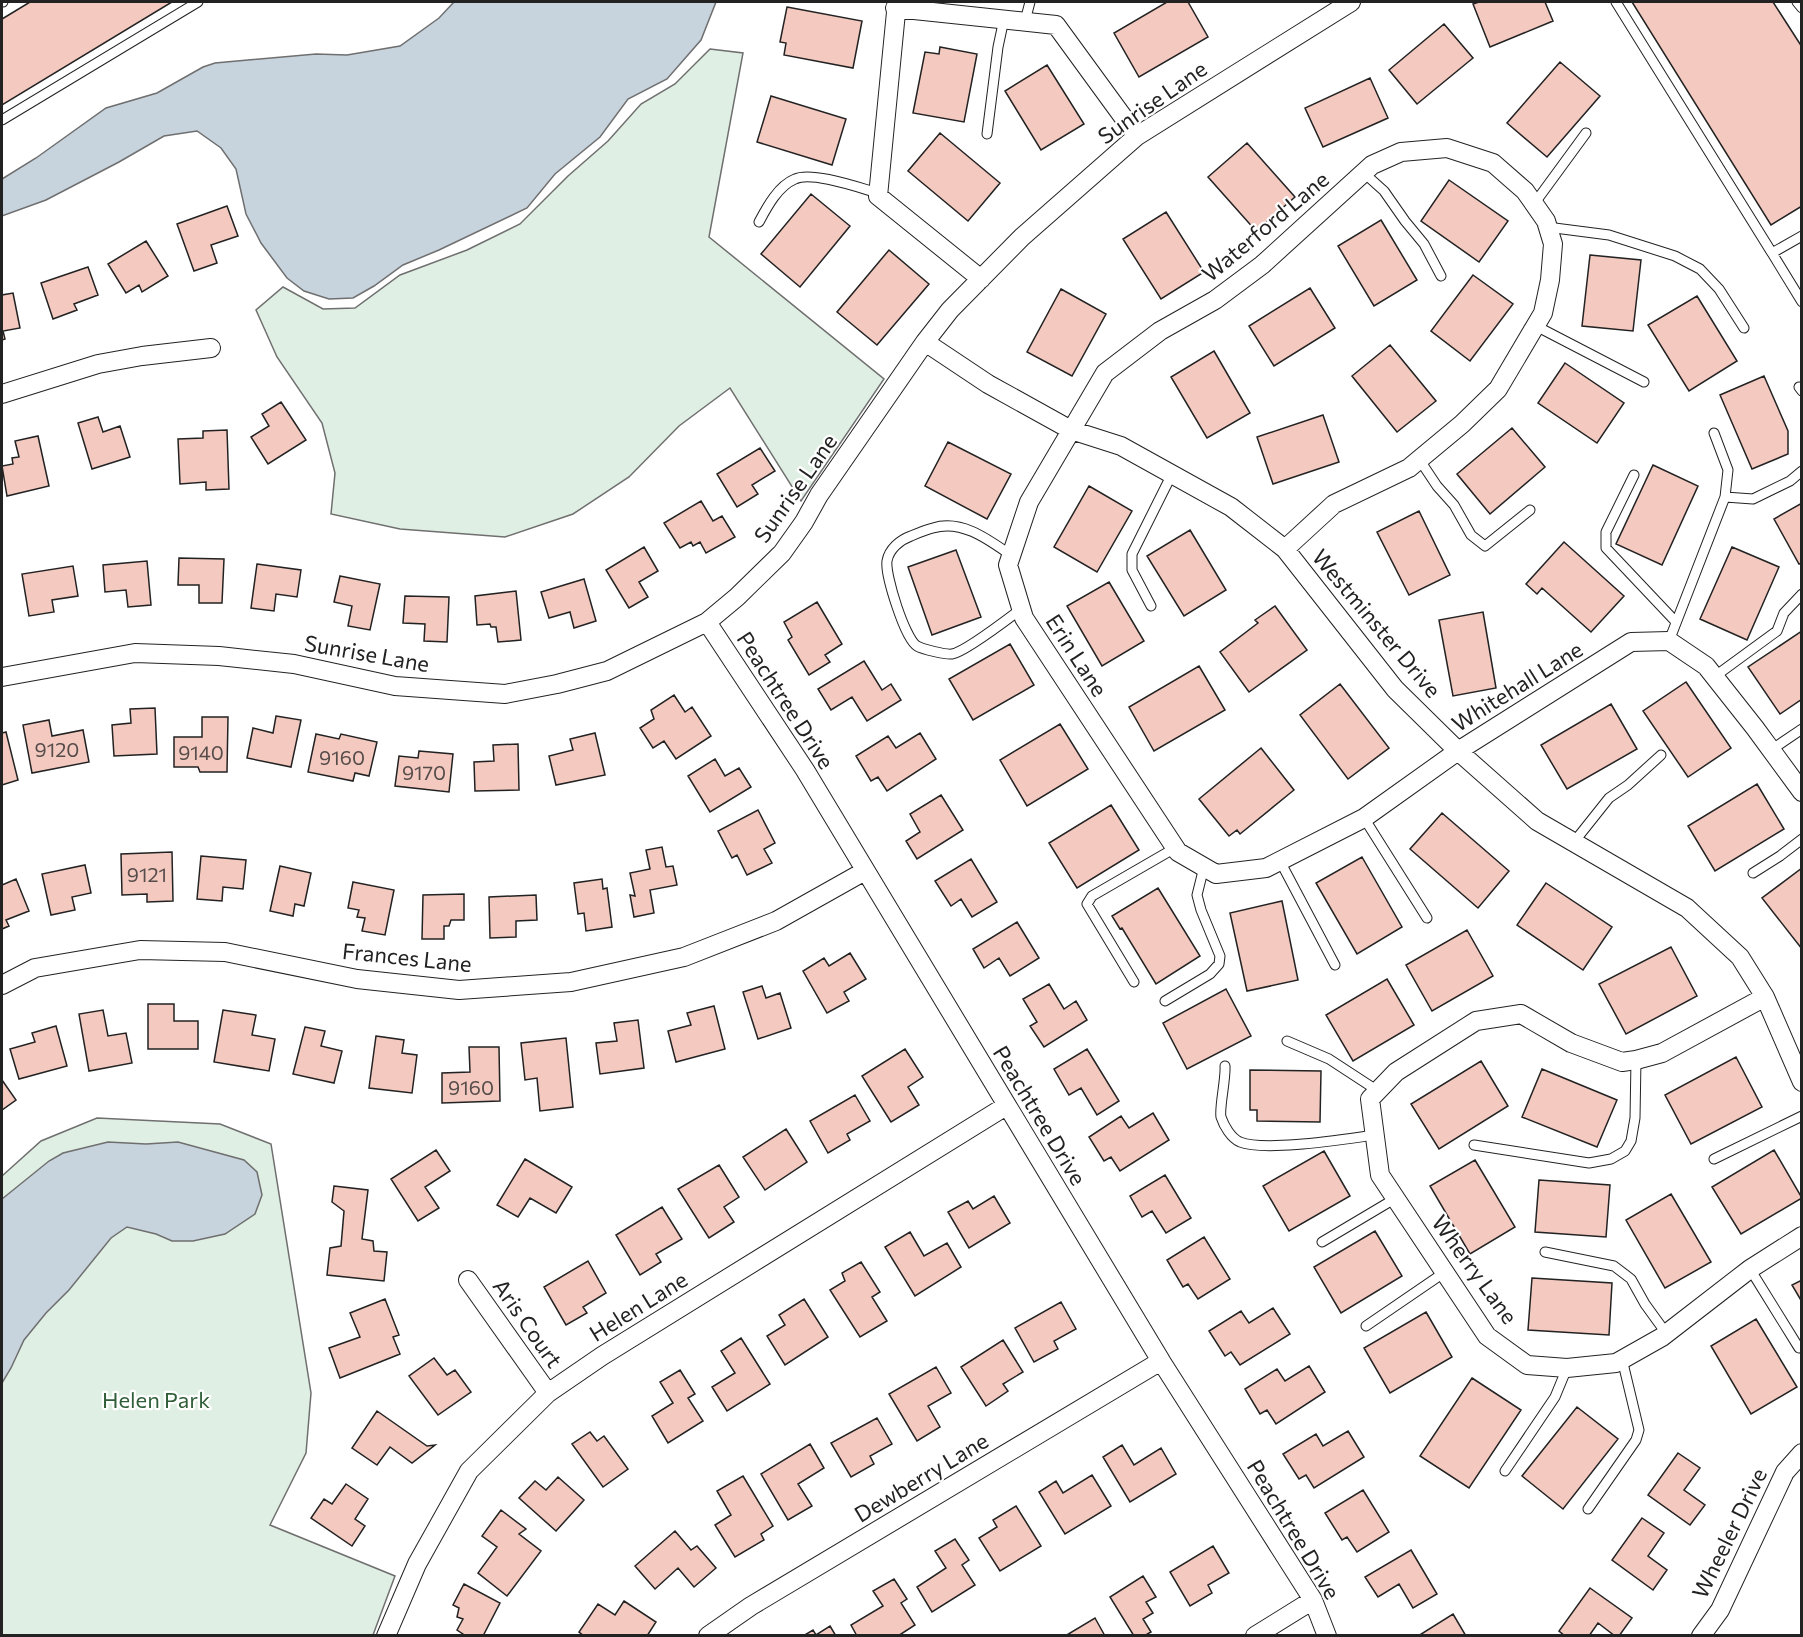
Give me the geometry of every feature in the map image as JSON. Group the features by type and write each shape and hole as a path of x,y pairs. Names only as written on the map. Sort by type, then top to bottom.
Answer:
{"street":[{"name":"Sunrise Lane","path":"2,677 135,653 219,656 294,664 395,686 505,694 607,671 707,622 737,597 782,553 804,522 819,495 925,342 951,310 1022,237 1137,136 1351,2"},
{"path":"981,279 878,196 896,5 1056,25 1137,136"},
{"name":"Waterford Lane","path":"1071,430 1105,373 1160,331 1215,300 1262,265 1372,165 1401,152 1447,148 1493,162 1526,190 1534,204"},
{"path":"1285,549 1334,504 1408,468 1462,424 1498,389 1543,313 1550,280 1553,244 1546,221 1534,204"},
{"name":"Westminster Drive","path":"925,342 988,384 1071,430 1121,446 1231,507 1285,549 1395,689 1458,751 1537,821 1687,908 1740,957 1765,997 1802,1082"},
{"path":"2,394 98,364 211,348"},
{"name":"Erin Lane","path":"1071,430 1029,502 1008,565 1021,609 1024,618 1175,848 1210,870"},
{"name":"Peachtree Drive","path":"707,622 805,770 1161,1361 1313,1600 1327,1635"},
{"path":"1669,641 1706,666 1802,792"},
{"name":"Whitehall Lane","path":"1210,870 1266,868 1364,818 1458,751 1631,642 1669,641"},
{"name":"Frances Lane","path":"2,985 35,968 140,950 225,952 357,979 459,990 570,982 684,957 776,921 865,871"},
{"path":"1374,1095 1396,1072 1476,1021 1521,1014 1570,1043 1622,1062 1662,1053 1765,997"},
{"name":"Wherry Lane","path":"1374,1095 1375,1136 1380,1175 1487,1336 1527,1365 1567,1368 1616,1363 1666,1334 1750,1269 1802,1236"},
{"name":"Helen Lane","path":"386,1635 417,1564 469,1471 548,1393 602,1356 1006,1106"},
{"name":"Aris Court","path":"468,1280 548,1393"},
{"name":"Dewberry Lane","path":"708,1635 751,1606 1161,1361"},
{"name":"Wheeler Drive","path":"1701,1635 1720,1610 1785,1472 1802,1453"},
{"path":"1256,1635 1313,1600"}],"lane":[{"path":"2,120 198,2"},
{"path":"1025,21 1030,2"},
{"path":"1616,2 1802,302"},
{"path":"1797,2 1802,8"},
{"path":"987,134 998,47 1004,20"},
{"path":"1534,204 1586,133"},
{"path":"1364,173 1384,191 1424,244 1441,276"},
{"path":"759,222 773,197 795,178 825,179 878,193"},
{"path":"1547,227 1609,235 1683,260 1700,269 1719,289 1744,328"},
{"path":"1772,254 1802,236"},
{"path":"1536,326 1644,382"},
{"path":"1669,641 1725,497 1728,470 1714,433"},
{"path":"1419,459 1437,486 1454,505 1471,535 1485,546 1530,510"},
{"path":"1725,497 1753,499 1790,481 1802,471"},
{"path":"1151,606 1131,570 1132,554 1172,474"},
{"path":"1634,475 1606,532 1606,548 1676,622"},
{"path":"1012,556 980,534 956,527 934,527 906,538 892,548 887,560 887,575 907,635 916,646 935,651 953,654 1021,609"},
{"path":"1714,677 1777,631 1784,613 1802,594"},
{"path":"1771,750 1802,729"},
{"path":"1574,842 1609,798 1628,785 1661,755"},
{"path":"1364,818 1427,918"},
{"path":"1753,873 1802,839"},
{"path":"1134,982 1087,904 1092,896 1175,848"},
{"path":"1280,861 1335,965"},
{"path":"1165,1001 1210,974 1220,964 1220,956 1197,895 1210,870"},
{"path":"1287,1041 1329,1059 1374,1095"},
{"path":"1474,1145 1589,1163 1611,1159 1625,1151 1631,1141 1635,1118 1636,1060"},
{"path":"1225,1066 1226,1078 1220,1114 1227,1131 1239,1142 1256,1146 1287,1145 1375,1136"},
{"path":"1714,1159 1802,1116"},
{"path":"1322,1242 1395,1198"},
{"path":"1545,1252 1614,1266 1632,1279 1666,1334"},
{"path":"1750,1269 1799,1348"},
{"path":"1366,1326 1445,1272"},
{"path":"1588,1509 1636,1440 1639,1430 1622,1359"},
{"path":"1505,1471 1555,1397 1567,1368"}],"green space":[{"path":"710,49 743,53 709,237 884,379 801,501 730,388 679,426 629,477 573,514 505,537 400,529 331,514 335,473 322,423 277,357 256,310 283,287 323,309 355,308 400,275 467,250 520,224 568,176 608,141 641,104 675,84"},
{"name":"Helen Park","path":"97,1118 220,1124 271,1144 311,1393 306,1453 270,1525 395,1576 373,1635 2,1635 2,1176 41,1141"}],"shaded area":[{"path":"454,2 716,2 701,40 667,79 628,99 600,137 555,174 527,208 403,265 353,298 329,299 304,291 287,278 261,243 246,214 236,169 221,148 197,131 164,136 46,200 2,216 2,179 36,158 106,108 157,93 203,67 215,63 316,54 347,55 400,46 439,18"},
{"path":"108,1142 146,1144 178,1142 244,1160 257,1172 262,1195 255,1214 225,1234 193,1241 172,1241 156,1234 127,1227 111,1238 24,1340 2,1383 2,1199 49,1161 63,1153"}],"building":[{"path":"30,2 172,2 2,105 2,19"},
{"path":"1167,2 1188,2 1208,37 1139,77 1114,33"},
{"path":"1479,2 1545,2 1553,21 1490,47 1473,4"},
{"path":"1632,2 1773,2 1802,47 1802,206 1771,225"},
{"path":"787,7 862,21 853,68 784,55 786,43 780,42"},
{"path":"1444,24 1473,58 1417,104 1389,70"},
{"path":"940,47 977,54 964,122 913,113 925,52 939,54"},
{"path":"1560,62 1600,96 1547,157 1507,123"},
{"path":"1047,65 1084,124 1041,150 1005,91"},
{"path":"1370,78 1388,118 1323,147 1305,108"},
{"path":"771,96 846,119 832,165 757,142"},
{"path":"940,133 1000,183 968,221 908,171"},
{"path":"1247,143 1295,197 1256,231 1208,177"},
{"path":"1449,180 1508,221 1479,262 1421,221"},
{"path":"811,194 850,226 800,287 761,254"},
{"path":"227,206 238,236 211,245 217,263 194,271 177,224"},
{"path":"1166,212 1204,272 1161,299 1123,239"},
{"path":"1381,220 1417,280 1374,306 1338,246"},
{"path":"146,241 168,276 142,292 139,285 126,293 108,264"},
{"path":"889,250 929,284 877,345 837,312"},
{"path":"1590,255 1641,260 1633,331 1582,326"},
{"path":"88,267 98,295 74,304 77,310 53,319 41,283"},
{"path":"1473,275 1513,304 1470,361 1431,331"},
{"path":"1310,288 1335,328 1274,366 1249,326"},
{"path":"1061,289 1106,314 1072,376 1027,352"},
{"path":"13,293 20,328 3,331 5,339 2,340 2,295"},
{"path":"1697,296 1737,361 1689,391 1648,325"},
{"path":"1390,345 1436,401 1397,432 1352,376"},
{"path":"1214,351 1250,413 1207,438 1171,377"},
{"path":"1565,363 1624,403 1597,443 1538,403"},
{"path":"1764,376 1788,431 1788,454 1752,469 1720,395"},
{"path":"281,402 306,440 268,464 251,437 269,426 262,414"},
{"path":"1323,415 1339,462 1273,484 1257,437"},
{"path":"98,417 103,432 120,426 130,457 92,469 78,423"},
{"path":"1512,428 1545,467 1490,514 1457,474"},
{"path":"227,430 229,489 206,490 206,482 180,484 178,439 203,438 203,431"},
{"path":"38,436 49,486 7,496 2,466 13,464 12,458 19,457 15,441"},
{"path":"948,442 1011,474 987,519 925,486"},
{"path":"760,448 775,471 752,485 758,494 737,507 717,474"},
{"path":"1653,465 1698,486 1662,565 1616,544"},
{"path":"1089,486 1132,511 1097,572 1054,547"},
{"path":"701,501 713,521 722,516 735,537 706,553 700,542 693,546 691,542 680,548 664,523"},
{"path":"1802,503 1802,563 1799,564 1774,519"},
{"path":"1419,511 1450,575 1409,595 1377,532"},
{"path":"1190,530 1226,590 1184,616 1147,556"},
{"path":"1564,542 1624,596 1591,632 1542,588 1537,594 1526,584"},
{"path":"644,547 658,571 639,582 648,597 629,608 606,570"},
{"path":"1732,547 1779,567 1747,640 1700,619"},
{"path":"956,550 981,617 932,635 908,567"},
{"path":"179,558 224,559 222,603 199,603 199,585 178,585"},
{"path":"147,561 151,605 128,607 126,590 105,592 103,565"},
{"path":"257,564 301,570 297,597 276,594 274,611 251,608"},
{"path":"73,566 78,596 52,600 54,612 29,616 22,574"},
{"path":"340,576 380,584 370,630 348,626 352,606 334,602"},
{"path":"584,579 596,621 574,628 570,612 549,618 541,592"},
{"path":"1109,582 1144,641 1102,666 1067,606"},
{"path":"516,591 521,640 498,642 496,627 491,627 490,624 477,625 475,596"},
{"path":"405,596 449,597 447,642 424,641 425,624 403,623"},
{"path":"817,602 842,644 825,655 830,662 809,675 788,640 792,637 784,622"},
{"path":"1275,606 1307,650 1249,692 1220,652 1258,623 1255,620"},
{"path":"1483,612 1496,688 1453,696 1439,620"},
{"path":"1802,631 1802,699 1780,714 1748,667"},
{"path":"1010,644 1034,685 973,720 949,679"},
{"path":"864,661 882,690 891,684 901,700 867,721 852,697 831,710 818,689"},
{"path":"1199,666 1225,710 1154,751 1129,707"},
{"path":"1686,682 1731,748 1688,777 1643,711"},
{"path":"1340,684 1389,748 1348,779 1300,715"},
{"path":"674,695 685,712 692,707 711,736 676,759 664,741 653,748 640,728 654,719 651,710"},
{"path":"1611,704 1637,749 1567,789 1541,745"},
{"path":"155,708 157,754 114,756 112,725 131,723 130,709"},
{"path":"276,716 301,720 291,767 247,758 253,728 273,733"},
{"path":"202,717 228,717 227,772 200,772 198,767 174,767 174,737 202,737"},
{"path":"49,720 52,736 83,730 89,762 32,773 23,725"},
{"path":"1060,724 1088,769 1027,806 1000,760"},
{"path":"6,732 18,780 2,785 2,733"},
{"path":"595,733 605,775 556,785 549,756 573,750 570,739"},
{"path":"920,733 936,759 887,791 878,777 871,781 856,756 888,736 896,748"},
{"path":"316,734 339,739 341,734 377,742 369,776 355,773 353,781 308,772"},
{"path":"518,744 519,790 475,791 474,762 494,761 493,745"},
{"path":"1261,748 1294,790 1240,834 1237,830 1229,836 1199,799"},
{"path":"419,751 453,754 449,792 395,786 399,756 418,758"},
{"path":"715,759 725,776 739,768 751,787 710,812 688,776"},
{"path":"1757,784 1784,829 1715,871 1688,826"},
{"path":"941,795 963,830 917,859 906,841 920,832 910,814"},
{"path":"1111,805 1139,850 1077,888 1049,843"},
{"path":"758,810 775,843 764,849 772,863 747,875 737,855 732,858 718,831"},
{"path":"1442,813 1509,871 1478,908 1410,849"},
{"path":"662,847 666,867 673,866 677,885 650,890 654,913 634,917 630,895 635,896 630,873 650,869 646,850"},
{"path":"172,852 173,901 147,902 147,894 122,895 121,854"},
{"path":"201,856 246,860 243,889 223,887 222,901 197,899"},
{"path":"1362,857 1402,927 1357,954 1316,883"},
{"path":"971,859 997,902 972,917 961,899 951,906 935,881"},
{"path":"85,865 91,893 72,897 75,910 51,915 42,874"},
{"path":"280,866 311,873 304,906 295,904 293,916 270,911"},
{"path":"1802,868 1802,949 1762,898"},
{"path":"16,879 29,911 6,920 9,926 2,929 2,885"},
{"path":"602,879 603,889 607,888 612,927 586,931 584,913 578,914 574,883"},
{"path":"353,882 394,890 385,935 362,931 365,918 357,917 359,910 348,908"},
{"path":"1546,883 1612,927 1583,970 1517,925"},
{"path":"1158,888 1200,956 1156,984 1122,928 1120,929 1112,916"},
{"path":"464,894 464,920 451,920 449,926 444,926 444,939 422,939 423,895"},
{"path":"536,895 537,920 516,921 516,937 490,938 489,897"},
{"path":"1282,901 1298,980 1247,991 1230,913"},
{"path":"1017,922 1039,958 1010,976 999,958 984,968 973,949"},
{"path":"1467,930 1493,976 1432,1011 1406,965"},
{"path":"1671,947 1697,996 1626,1034 1599,984"},
{"path":"850,953 866,979 844,992 849,1001 827,1013 803,971 824,958 829,966"},
{"path":"1387,979 1414,1025 1353,1061 1326,1015"},
{"path":"1049,984 1064,1009 1076,1001 1087,1020 1044,1047 1030,1026 1037,1022 1023,999"},
{"path":"762,986 766,998 780,993 791,1028 758,1039 743,992"},
{"path":"1226,989 1251,1036 1187,1069 1163,1023"},
{"path":"148,1004 174,1004 174,1021 198,1021 198,1049 148,1049"},
{"path":"714,1006 725,1049 676,1062 668,1031 691,1025 687,1013"},
{"path":"103,1010 108,1036 126,1033 132,1063 89,1071 79,1014"},
{"path":"223,1010 256,1015 252,1035 275,1039 269,1071 214,1062"},
{"path":"638,1020 644,1068 600,1074 596,1043 617,1041 614,1023"},
{"path":"56,1026 67,1066 19,1079 10,1049 35,1042 32,1033"},
{"path":"305,1027 325,1031 321,1046 342,1051 334,1083 293,1074"},
{"path":"376,1036 404,1040 402,1053 417,1055 412,1093 369,1088"},
{"path":"566,1038 573,1107 540,1111 537,1078 525,1080 521,1043"},
{"path":"469,1047 499,1047 500,1101 442,1103 442,1073 470,1072"},
{"path":"905,1049 923,1077 908,1087 919,1105 891,1122 862,1076"},
{"path":"1087,1049 1119,1101 1097,1115 1081,1088 1069,1095 1054,1069"},
{"path":"1736,1057 1762,1107 1691,1144 1665,1095"},
{"path":"1481,1061 1508,1106 1439,1149 1411,1104"},
{"path":"1542,1069 1617,1100 1597,1147 1522,1117"},
{"path":"1250,1070 1321,1071 1320,1122 1257,1121 1257,1110 1250,1110"},
{"path":"2,1080 16,1100 2,1110"},
{"path":"855,1095 870,1121 847,1134 850,1140 828,1153 810,1121"},
{"path":"1153,1113 1169,1140 1120,1171 1111,1157 1104,1161 1089,1137 1121,1116 1129,1128"},
{"path":"786,1129 807,1162 765,1190 743,1157"},
{"path":"436,1150 450,1171 425,1187 439,1208 418,1221 391,1179"},
{"path":"1774,1150 1802,1198 1741,1234 1712,1187"},
{"path":"1324,1151 1350,1196 1289,1231 1263,1186"},
{"path":"525,1159 572,1187 556,1213 530,1198 518,1217 497,1205"},
{"path":"1475,1160 1515,1227 1470,1254 1430,1186"},
{"path":"719,1165 739,1197 724,1207 734,1222 709,1238 678,1189"},
{"path":"1165,1175 1191,1218 1166,1233 1152,1211 1142,1217 1130,1196"},
{"path":"1539,1180 1610,1185 1606,1237 1535,1232"},
{"path":"334,1186 368,1190 362,1239 373,1241 374,1251 387,1252 384,1281 327,1275 330,1248 341,1246 344,1211 332,1202"},
{"path":"1671,1194 1711,1262 1665,1288 1626,1220"},
{"path":"994,1196 1010,1223 969,1248 948,1212 968,1201 973,1209"},
{"path":"662,1207 682,1239 656,1254 661,1262 640,1275 616,1235"},
{"path":"1375,1231 1402,1276 1341,1313 1314,1267"},
{"path":"910,1232 924,1256 947,1243 961,1267 915,1296 885,1247"},
{"path":"1204,1237 1230,1279 1198,1299 1188,1284 1183,1287 1167,1260"},
{"path":"588,1261 606,1293 583,1307 587,1313 566,1325 544,1287"},
{"path":"861,1262 880,1292 872,1297 887,1321 860,1337 830,1290 845,1281 842,1273"},
{"path":"1532,1278 1612,1283 1609,1335 1528,1330"},
{"path":"1802,1280 1802,1302 1792,1285"},
{"path":"385,1299 399,1335 393,1337 400,1354 340,1378 329,1348 360,1337 350,1313"},
{"path":"804,1299 828,1337 785,1365 767,1336 785,1325 779,1315"},
{"path":"1061,1302 1076,1329 1054,1341 1058,1349 1034,1362 1015,1328"},
{"path":"1273,1308 1290,1334 1240,1365 1231,1352 1225,1356 1209,1331 1241,1311 1249,1323"},
{"path":"1426,1312 1452,1357 1390,1393 1364,1348"},
{"path":"1756,1319 1797,1387 1751,1414 1711,1346"},
{"path":"741,1338 770,1384 727,1411 712,1387 735,1373 721,1351"},
{"path":"1003,1340 1023,1372 1003,1384 1008,1391 986,1406 961,1367"},
{"path":"434,1358 447,1375 455,1370 471,1392 438,1415 409,1376"},
{"path":"1309,1366 1325,1392 1276,1424 1267,1410 1260,1414 1245,1389 1277,1369 1285,1381"},
{"path":"936,1367 951,1393 928,1406 940,1427 917,1441 889,1394"},
{"path":"680,1370 695,1394 688,1398 703,1421 668,1443 652,1416 673,1403 660,1382"},
{"path":"1472,1378 1521,1410 1469,1488 1420,1456"},
{"path":"1577,1407 1618,1439 1563,1509 1522,1476"},
{"path":"377,1411 427,1446 435,1445 412,1463 390,1447 377,1465 352,1448"},
{"path":"877,1418 892,1444 870,1456 874,1464 851,1477 831,1443"},
{"path":"1348,1431 1364,1457 1314,1488 1306,1475 1299,1479 1283,1454 1316,1434 1323,1446"},
{"path":"590,1432 597,1441 604,1436 628,1469 603,1487 572,1444"},
{"path":"810,1444 824,1468 798,1484 812,1506 788,1520 761,1474"},
{"path":"1122,1445 1134,1465 1161,1448 1176,1474 1130,1502 1103,1457"},
{"path":"1678,1453 1700,1468 1684,1490 1705,1505 1690,1525 1648,1495"},
{"path":"1092,1475 1111,1506 1065,1534 1039,1492 1056,1481 1063,1493"},
{"path":"743,1476 773,1526 761,1534 764,1540 735,1557 715,1525 731,1515 717,1491"},
{"path":"558,1477 584,1500 556,1531 519,1498 535,1481 546,1490"},
{"path":"346,1484 368,1499 355,1519 365,1526 352,1546 311,1518 324,1499 332,1504"},
{"path":"1363,1490 1389,1532 1357,1552 1347,1537 1342,1540 1325,1513"},
{"path":"1016,1506 1041,1546 1000,1571 979,1538 997,1527 993,1520"},
{"path":"501,1510 526,1529 519,1534 541,1551 507,1596 478,1573 497,1547 482,1536"},
{"path":"1642,1518 1664,1533 1648,1556 1667,1570 1653,1590 1612,1560"},
{"path":"675,1531 691,1550 697,1546 716,1568 694,1587 678,1568 655,1589 635,1566"},
{"path":"955,1539 969,1560 962,1565 975,1585 932,1612 917,1587 946,1568 935,1551"},
{"path":"1213,1546 1229,1573 1208,1585 1212,1593 1190,1606 1170,1572"},
{"path":"1411,1550 1437,1594 1413,1608 1399,1584 1378,1597 1365,1577"},
{"path":"1143,1576 1156,1597 1146,1602 1153,1613 1143,1619 1151,1632 1144,1636 1134,1636 1110,1597"},
{"path":"894,1579 907,1599 901,1603 915,1625 898,1636 857,1636 851,1625 883,1606 873,1591"},
{"path":"464,1584 500,1603 483,1636 466,1636 457,1630 463,1619 457,1617 459,1608 453,1605"},
{"path":"1590,1588 1632,1618 1619,1636 1615,1636 1598,1623 1589,1636 1565,1636 1559,1631"},
{"path":"624,1601 656,1622 647,1636 584,1636 579,1632 598,1604 615,1615"},
{"path":"1453,1614 1466,1636 1418,1636"},
{"path":"1095,1618 1105,1636 1065,1636"},
{"path":"830,1626 836,1636 803,1636 813,1630 816,1635"}]}
